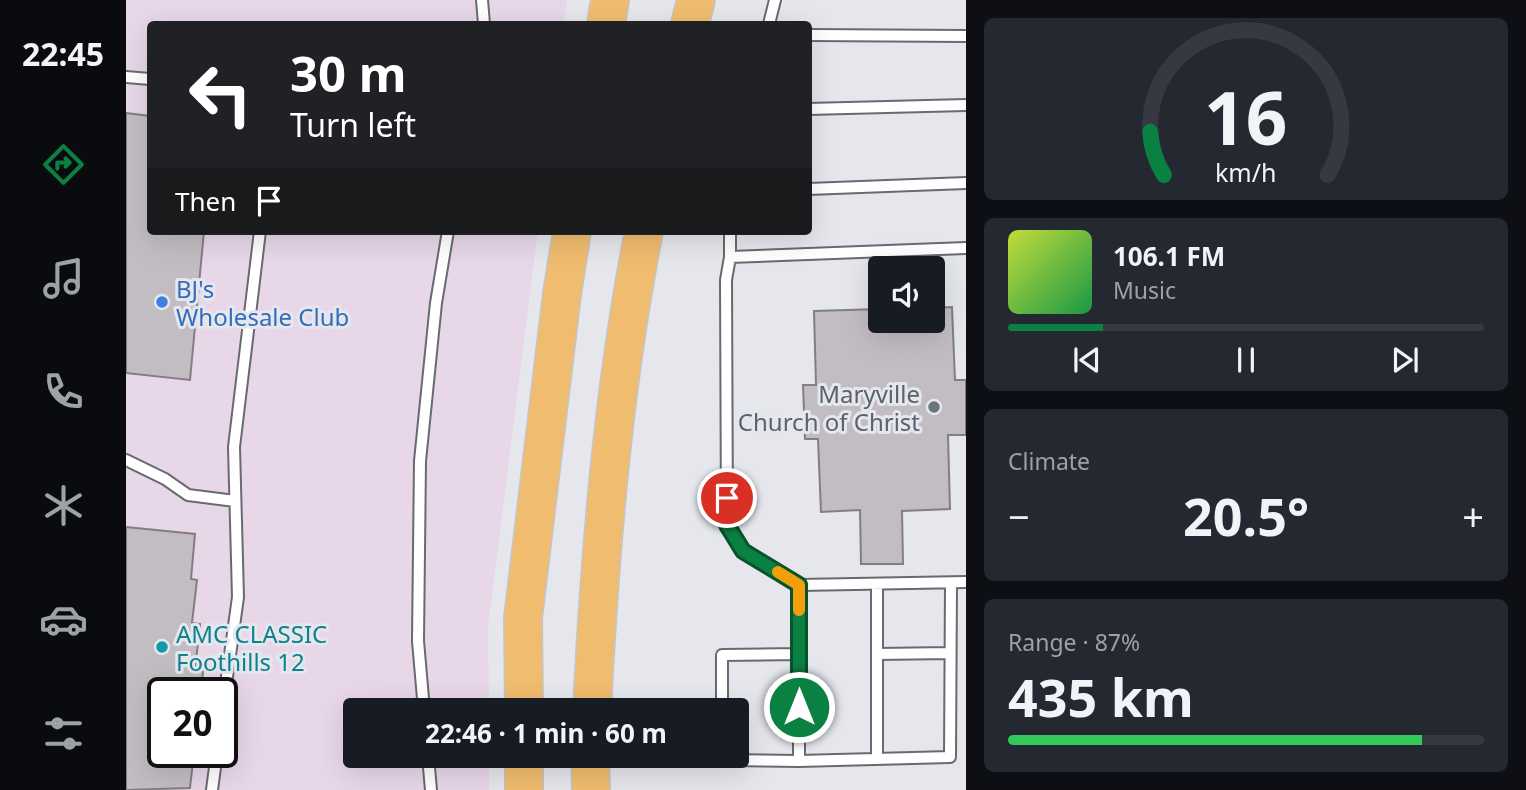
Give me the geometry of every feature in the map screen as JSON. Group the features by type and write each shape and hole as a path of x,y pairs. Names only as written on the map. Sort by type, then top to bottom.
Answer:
{"highway":[{"path":"606,21 610,0"},
{"path":"691,21 696,0"},
{"path":"524,698 523,618 571,235"},
{"path":"593,698 597,603 612,458 632,295 643,235"},
{"path":"524,768 524,790"},
{"path":"590,768 591,790"}],"lane":[{"path":"482,0 484,21"},
{"path":"770,21 775,0"},
{"path":"812,35 966,36"},
{"path":"126,77 147,79"},
{"path":"812,108 966,105"},
{"path":"812,189 966,183"},
{"path":"227,677 238,597 234,447 260,235"},
{"path":"423,698 418,641 420,461 436,303 448,235"},
{"path":"730,235 726,280 727,525 743,551 799,585 966,582"},
{"path":"730,257 966,248"},
{"path":"126,460 165,479 188,495 235,501"},
{"path":"749,760 950,757 951,583"},
{"path":"877,584 877,759"},
{"path":"799,585 799,761"},
{"path":"877,654 950,653"},
{"path":"722,698 722,655 799,654"},
{"path":"212,790 215,768"},
{"path":"429,768 431,790"}],"shaded area":[{"path":"126,0 567,0 564,21 147,21 147,235 537,235 488,626 489,698 343,698 343,768 489,768 489,790 126,790"}],"building":[{"name":"BJ's Wholesale Club","path":"126,113 147,116 147,235 204,235 190,380 126,373"},
{"path":"945,307 952,307 955,380 966,380 966,435 948,435 950,509 902,511 903,564 861,564 860,510 821,512 818,439 805,439 803,385 816,385 814,311 868,309 868,333 945,333"},
{"name":"AMC CLASSIC Foothills 12","path":"126,527 195,534 191,579 197,580 192,623 200,624 195,670 203,671 202,677 147,677 147,768 192,768 190,788 126,790"}],"slow traffic":[{"path":"778,572 799,585 799,610"}],"place":[{"name":"BJ's Wholesale Club","path":"162,302"},
{"name":"Maryville Church of Christ","path":"934,407"},
{"name":"AMC CLASSIC Foothills 12","path":"162,647"}],"route":[{"path":"727,498 727,525 743,551 799,585 799,707"}]}
